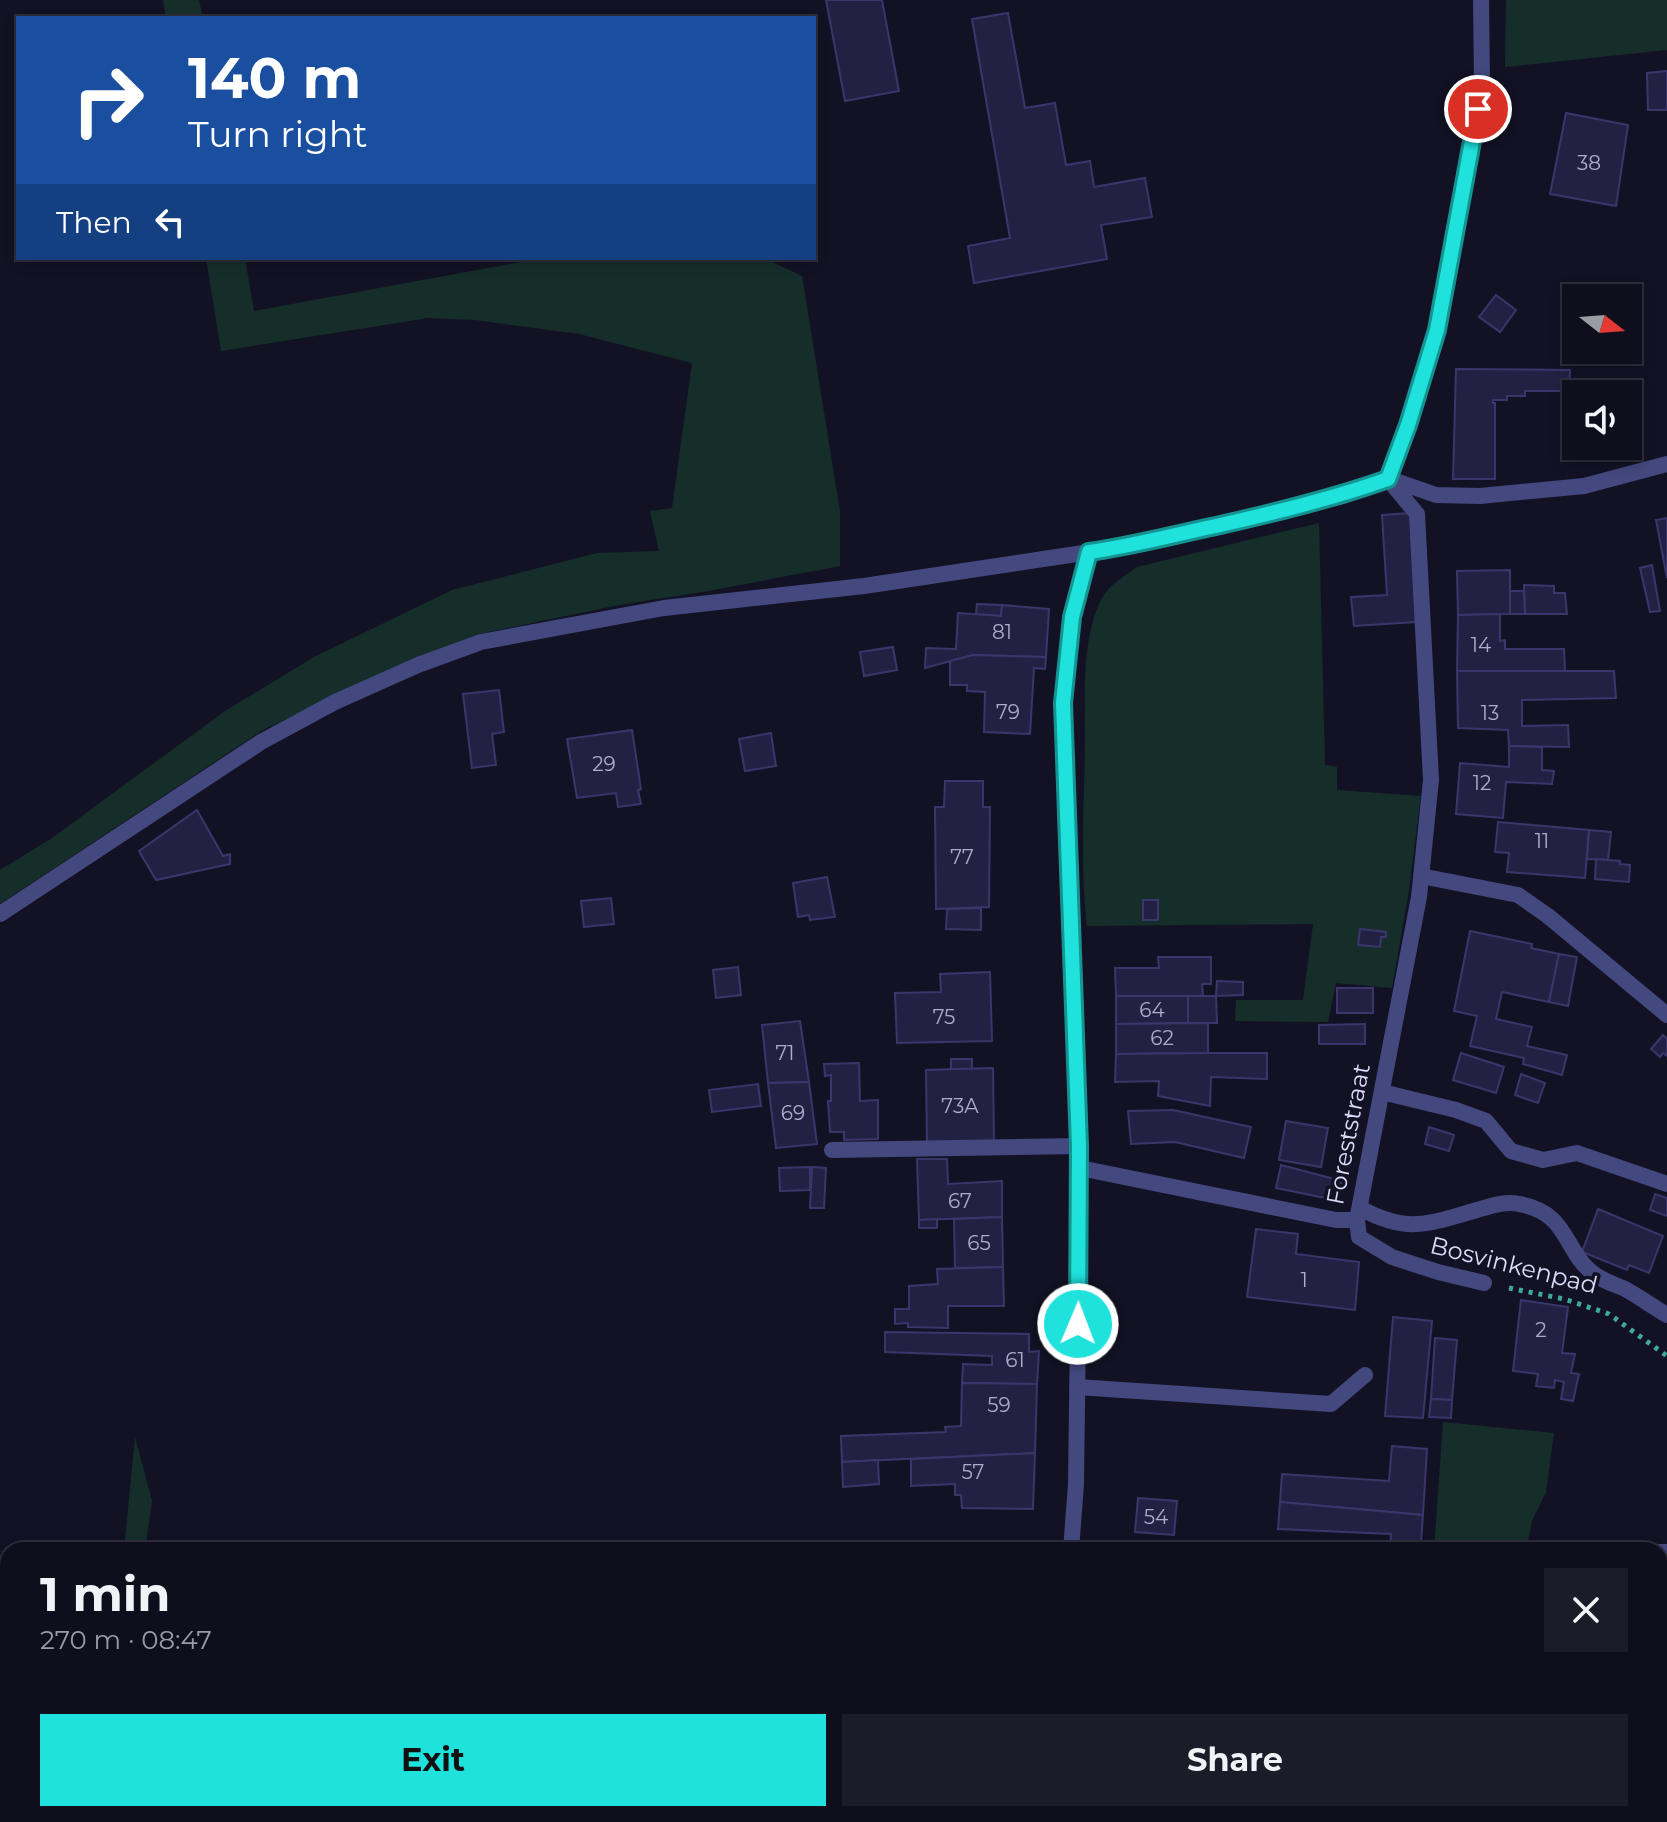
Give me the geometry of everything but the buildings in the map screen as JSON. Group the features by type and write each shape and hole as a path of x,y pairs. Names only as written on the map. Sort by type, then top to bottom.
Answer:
{"street":[{"path":"1388,479 1437,330 1482,83 1481,0"},
{"path":"0,914 261,742 335,702 418,665 481,642 664,608 864,586 1123,547 1343,496 1388,479 1436,495 1480,496 1584,486 1667,464"},
{"name":"Foreststraat","path":"1080,1168 1336,1220 1358,1214 1421,876 1431,780 1417,514 1388,479"},
{"path":"1072,1542 1076,1484 1080,1168 1063,703 1072,617 1089,552"},
{"path":"1421,876 1518,895 1548,916 1667,1015"},
{"path":"1382,1092 1456,1110 1486,1121 1511,1151 1543,1160 1577,1153 1667,1184"},
{"path":"832,1150 1079,1146"},
{"path":"1358,1214 1421,1225 1500,1203 1518,1203 1538,1209 1556,1220 1582,1263 1598,1277 1627,1290 1667,1315"},
{"name":"Bosvinkenpad","path":"1358,1214 1359,1237 1392,1257 1484,1283"},
{"path":"1077,1387 1331,1404 1365,1375"}],"path":[{"name":"Bosvinkenpad","path":"1484,1283 1564,1299 1609,1314 1667,1356"}],"green space":[{"path":"163,0 199,0 203,16 166,16"},
{"path":"1506,0 1667,0 1667,50 1505,67"},
{"path":"206,260 245,260 254,311 532,260 768,260 802,276 840,511 840,566 619,605 484,633 379,675 263,730 0,904 0,870 52,838 225,711 314,657 452,590 597,553 659,551 650,511 672,508 692,363 579,334 475,320 428,318 221,351"},
{"path":"1319,523 1325,765 1337,767 1337,790 1421,796 1409,890 1392,988 1336,983 1328,1022 1235,1021 1236,1000 1303,1000 1313,924 1087,926 1083,836 1086,672 1090,634 1104,595 1137,567"},
{"path":"1443,1422 1554,1433 1546,1492 1532,1521 1528,1542 1435,1542"},
{"path":"135,1437 152,1501 146,1542 125,1542"}],"route":[{"path":"1078,1324 1079,1146 1063,703 1072,617 1089,552 1123,547 1343,496 1388,479 1437,330 1478,109"}]}
